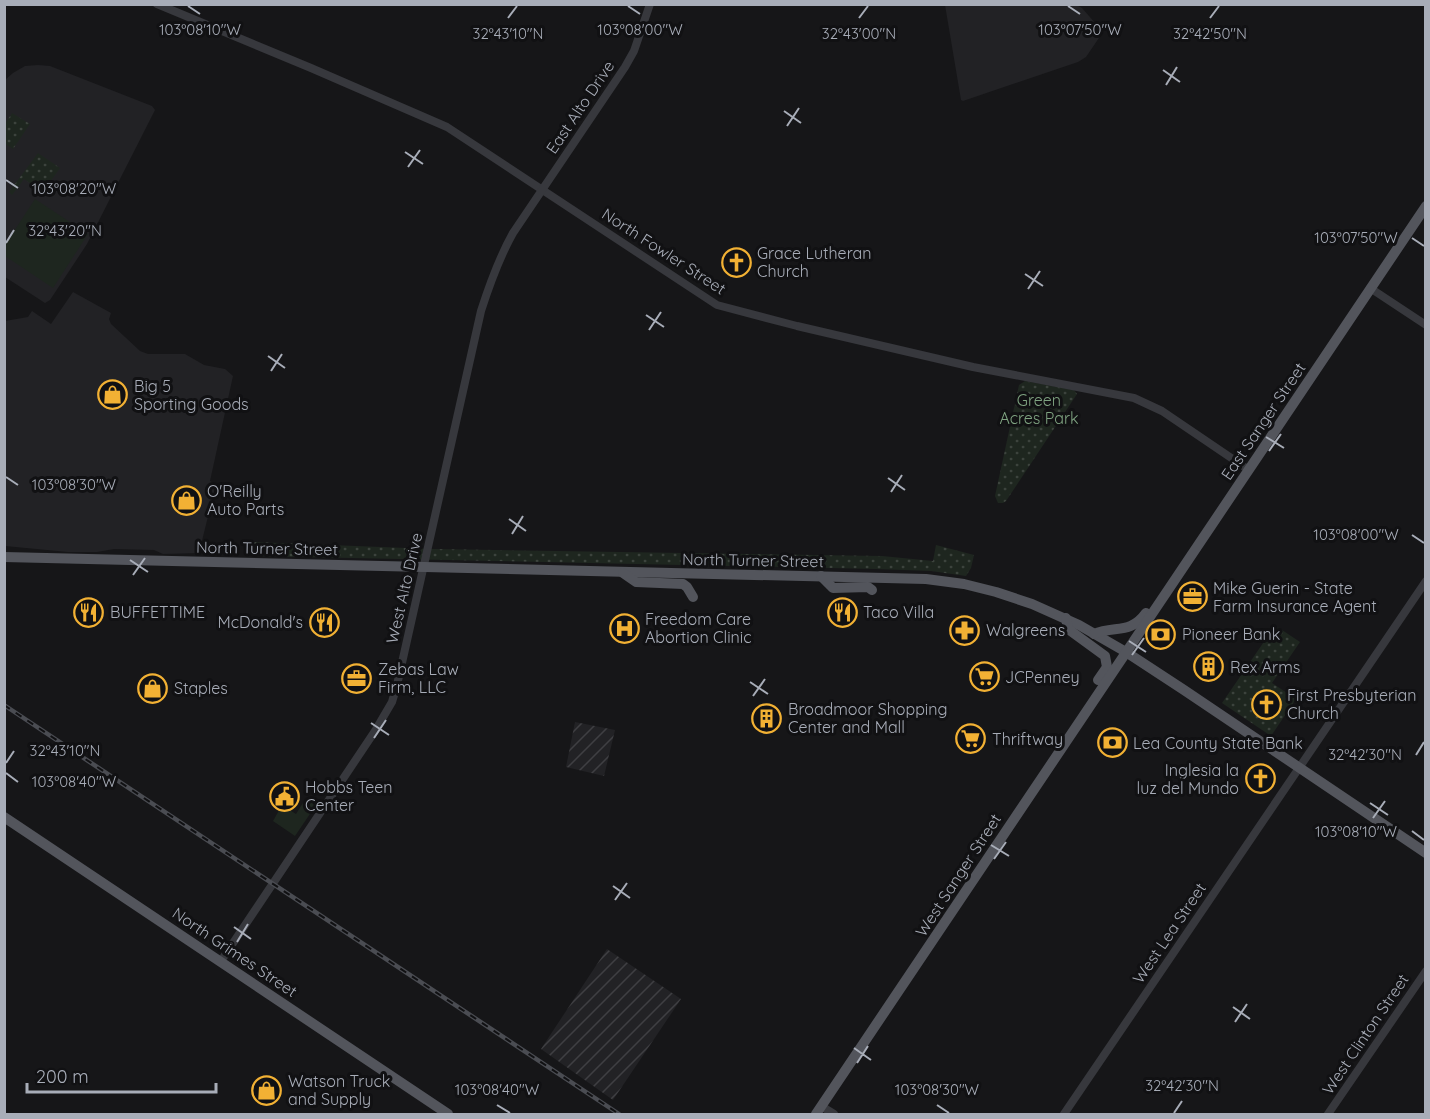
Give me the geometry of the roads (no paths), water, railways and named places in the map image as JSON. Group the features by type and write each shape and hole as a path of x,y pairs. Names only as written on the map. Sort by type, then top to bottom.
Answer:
{"main road":[{"name":"East Sanger Street","path":"1126,652 1425,206"},
{"name":"North Turner Street","path":"4,557 821,576 926,579 964,584 1014,597 1066,618 1126,652 1425,852"},
{"path":"1094,634 1106,629 1119,630 1137,622 1175,572 1181,569"},
{"path":"623,573 636,582 683,584 693,597"},
{"path":"821,576 833,588 867,587 872,590"},
{"path":"1066,618 1068,629 1105,656 1107,667 1095,686 1094,700"},
{"name":"West Sanger Street","path":"819,1110 1126,652"},
{"name":"North Grimes Street","path":"4,817 448,1114"}],"street":[{"name":"North Fowler Street","path":"157,4 447,127 717,305 973,367 1134,398 1162,411 1249,470"},
{"name":"East Alto Drive","path":"543,189 625,67 634,51 650,4"},
{"name":"West Alto Drive","path":"220,961 375,731 392,702 481,311 502,253 543,189"},
{"path":"1370,288 1425,325"},
{"name":"West Lea Street","path":"1064,1114 1425,581"},
{"name":"West Clinton Street","path":"1328,1114 1425,971"},
{"path":"819,1110 834,1114"}],"railway":[{"path":"4,705 619,1114"}],"place":[{"name":"Grace Lutheran Church","path":"736,262"},
{"name":"Big 5 Sporting Goods","path":"113,395"},
{"name":"O'Reilly Auto Parts","path":"186,500"},
{"name":"Mike Guerin - State Farm Insurance Agent","path":"1192,597"},
{"name":"BUFFETTIME","path":"89,612"},
{"name":"Taco Villa","path":"842,612"},
{"name":"McDonald's","path":"324,622"},
{"name":"Freedom Care Abortion Clinic","path":"624,628"},
{"name":"Walgreens","path":"965,630"},
{"name":"Pioneer Bank","path":"1161,634"},
{"name":"Rex Arms","path":"1209,667"},
{"name":"JCPenney","path":"984,677"},
{"name":"Zebas Law Firm, LLC","path":"357,678"},
{"name":"Staples","path":"153,688"},
{"name":"First Presbyterian Church","path":"1266,704"},
{"name":"Broadmoor Shopping Center and Mall","path":"767,718"},
{"name":"Thriftway","path":"971,739"},
{"name":"Lea County State Bank","path":"1112,743"},
{"name":"Inglesia la luz del Mundo","path":"1260,779"},
{"name":"Hobbs Teen Center","path":"284,796"},
{"name":"Watson Truck and Supply","path":"267,1090"}],"park label":[{"name":"Green Acres Park","path":"1039,409"}]}
